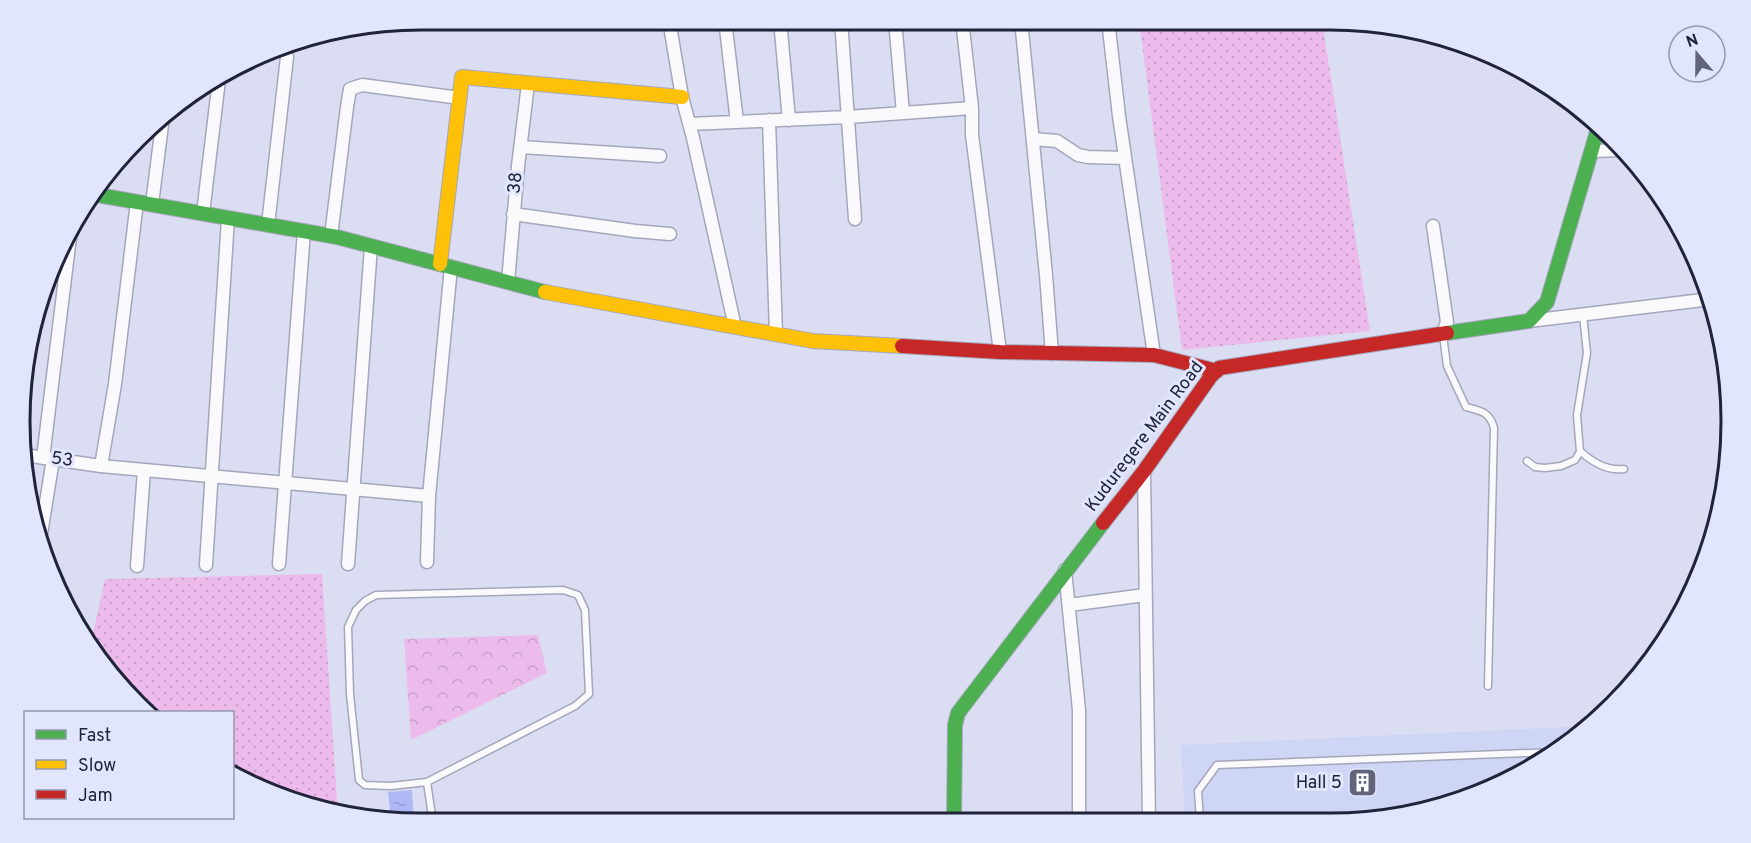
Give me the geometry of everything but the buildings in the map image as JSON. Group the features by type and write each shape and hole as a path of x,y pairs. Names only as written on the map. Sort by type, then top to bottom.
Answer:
{"street":[{"path":"671,30 682,98 735,327"},
{"path":"726,30 737,122"},
{"path":"781,30 789,120"},
{"path":"842,30 855,219"},
{"path":"896,30 903,113"},
{"path":"963,30 972,108 972,135 1000,352"},
{"path":"1022,30 1052,354"},
{"path":"1109,30 1154,356"},
{"path":"268,225 287,57"},
{"path":"427,562 429,496 445,266 462,77 682,98"},
{"name":"38","path":"508,282 513,214 528,84"},
{"path":"331,236 346,107 351,88 362,85 460,98"},
{"path":"203,213 218,87"},
{"path":"689,124 848,117 972,108"},
{"path":"770,120 776,334"},
{"path":"152,204 162,128"},
{"path":"1529,321 1547,302 1596,135"},
{"path":"1033,139 1057,141 1078,155 1088,158 1125,158"},
{"path":"521,147 660,156"},
{"path":"1592,151 1611,150"},
{"path":"102,196 331,236 541,291 813,341 1000,352 1154,356 1217,371"},
{"path":"101,466 115,384 137,202"},
{"path":"513,214 670,234"},
{"path":"206,565 228,218"},
{"path":"1433,226 1448,322 1443,334"},
{"path":"279,564 304,231"},
{"path":"348,564 371,246"},
{"path":"42,520 69,251"},
{"path":"1529,321 1701,300"},
{"name":"Kuduregere Main Road","path":"954,813 955,725 958,713 1065,570 1144,471 1211,376 1231,365 1529,321"},
{"name":"53","path":"32,456 101,466 429,496"},
{"path":"137,566 144,470"},
{"path":"1144,471 1149,813"},
{"path":"1065,570 1079,710 1079,813"},
{"path":"1069,605 1145,595"}],"lane":[{"path":"1527,461 1535,467 1562,466 1575,460 1580,451 1577,416 1587,353 1583,315"},
{"path":"1443,334 1447,366 1462,401 1466,407 1486,413 1494,428 1488,686"},
{"path":"1580,451 1586,457 1605,467 1614,470 1624,469"},
{"path":"563,590 578,595 585,610 589,694 575,706 427,782 391,786 365,785 359,780 348,650 348,627 356,610 365,601 376,596 563,590"},
{"path":"1199,813 1198,791 1217,765 1538,753"},
{"path":"427,782 431,813"}],"shaded area":[{"path":"1575,727 1525,761 1479,783 1431,800 1381,810 1355,812 1185,813 1181,745"}],"green space":[{"path":"1140,30 1324,30 1370,331 1182,350"},
{"path":"322,574 337,803 296,792 234,765 234,711 158,711 127,680 93,634 105,579"},
{"path":"538,635 547,673 411,740 404,639"}],"water":[{"path":"412,790 413,813 390,812 388,792"}],"traffic: fast":[{"path":"1447,333 1529,321 1547,302 1596,135"},
{"path":"102,196 337,237 545,292"},
{"path":"954,813 955,725 958,713 1103,523"}],"traffic: slow":[{"path":"440,264 462,77 682,97"},
{"path":"545,292 813,341 902,346"}],"traffic: jam":[{"path":"1103,523 1219,368 1447,333"},
{"path":"902,346 1000,352 1154,355 1217,371"}],"place":[{"name":"Hall 5","path":"1363,783"}]}
